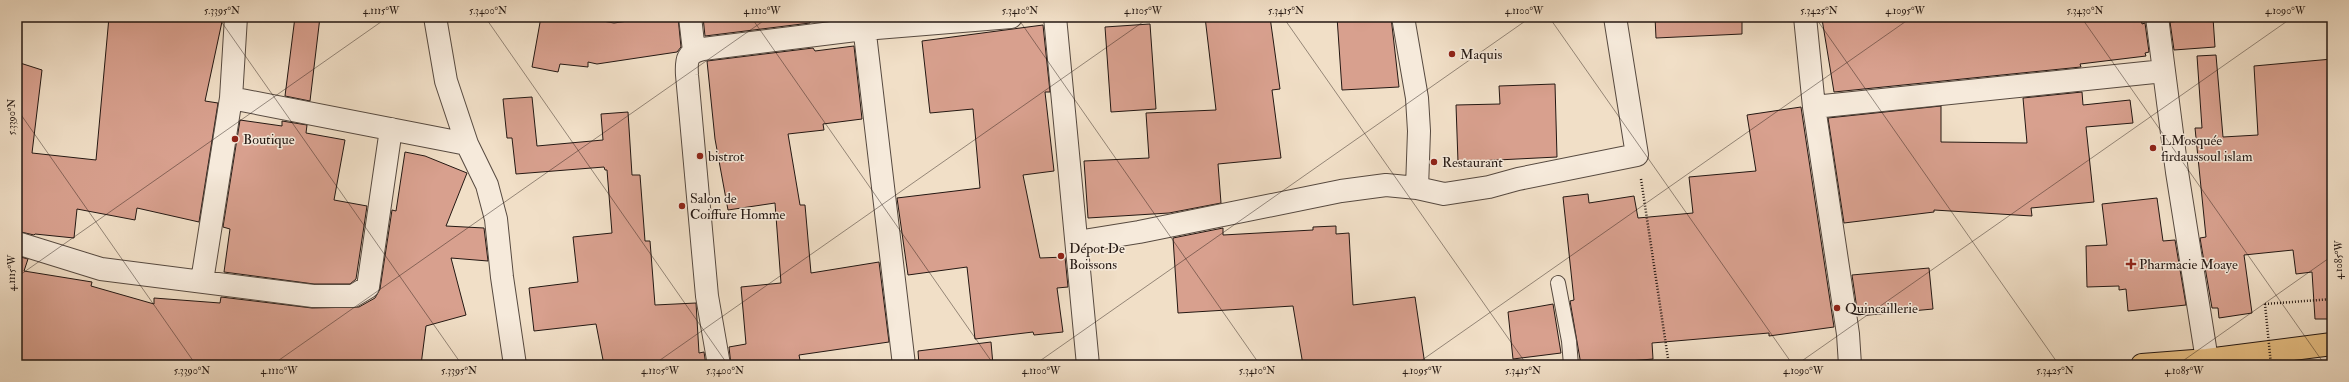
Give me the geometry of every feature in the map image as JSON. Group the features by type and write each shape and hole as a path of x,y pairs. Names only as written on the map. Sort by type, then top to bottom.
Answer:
{"main road":[{"path":"2142,365 2207,360 2332,344"}],"street":[{"path":"202,281 231,98 236,17"},
{"path":"435,17 446,81 467,144 488,185 496,219 502,277 515,365"},
{"path":"690,17 694,51"},
{"path":"719,365 707,296 686,59 694,51 864,23 1011,17"},
{"path":"1055,17 1088,365"},
{"path":"1404,17 1417,98 1419,132 1417,188"},
{"path":"1077,242 1139,232 1341,191 1386,185 1417,188 1444,194 1637,155 1615,17"},
{"path":"1805,17 1814,108 1848,334 1850,365"},
{"path":"2157,17 2177,172 2207,360"},
{"path":"864,23 904,365"},
{"path":"1814,108 2164,71"},
{"path":"231,98 467,144"},
{"path":"17,243 101,269 313,296 353,296 368,287 391,129"}],"lane":[{"path":"1558,283 1569,341 1571,365"}],"path":[{"path":"1637,155 1669,365"},
{"path":"2271,365 2265,304 2332,299"}],"building":[{"path":"109,17 223,17 205,101 218,103 199,222 137,208 135,220 77,209 74,238 34,235 17,231 17,62 42,70 32,153 96,160"},
{"path":"295,17 320,17 310,101 285,96"},
{"path":"541,17 580,17 614,23 656,17 678,17 681,47 677,52 597,64 588,62 588,67 560,64 558,72 532,67"},
{"path":"703,17 810,17 810,23 705,36"},
{"path":"1205,17 1270,17 1280,89 1272,90 1281,158 1218,164 1221,203 1169,213 1088,218 1084,161 1149,158 1146,113 1216,110"},
{"path":"1337,17 1391,17 1399,87 1342,90"},
{"path":"1655,17 1742,17 1742,34 1656,38"},
{"path":"1836,17 2141,17 2142,24 2145,23 2149,52 2145,53 2146,56 2080,64 2081,67 1834,92 1822,19"},
{"path":"2213,18 2215,47 2174,50 2170,22"},
{"path":"1150,24 1156,109 1111,112 1105,27"},
{"path":"1043,25 1050,92 1045,92 1054,171 1023,175 1040,258 1065,257 1068,287 1057,288 1063,332 1034,335 1033,332 975,339 967,267 908,275 897,198 980,188 973,109 930,113 922,41"},
{"path":"854,46 862,119 823,124 824,130 788,134 800,205 805,205 811,273 879,262 889,342 799,355 801,365 731,365 729,347 746,344 741,287 781,283 775,203 728,210 715,139 707,61 813,48 815,51"},
{"path":"2216,55 2223,137 2258,135 2254,66 2332,59 2332,319 2315,319 2312,272 2296,274 2293,250 2244,255 2252,313 2219,318 2218,308 2212,308 2200,238 2206,237 2195,128 2202,128 2197,56"},
{"path":"1555,84 1557,157 1458,162 1456,105 1500,104 1499,86"},
{"path":"2082,92 2083,105 2130,100 2133,123 2086,127 2094,202 2031,208 2032,216 1934,210 1934,212 1844,223 1828,118 1941,106 1941,142 2027,143 2023,98"},
{"path":"532,97 537,146 603,140 601,114 628,112 632,175 640,175 645,241 650,241 655,305 696,303 699,353 704,352 706,365 604,365 596,324 534,331 529,288 578,282 573,237 612,233 607,170 605,170 604,167 516,174 512,138 507,138 503,99"},
{"path":"1801,107 1834,327 1769,336 1769,333 1652,343 1653,359 1581,365 1570,301 1574,300 1563,197 1588,194 1589,203 1634,196 1638,218 1693,213 1689,177 1756,171 1747,115"},
{"path":"240,120 282,126 282,121 307,125 306,133 345,140 334,200 367,206 356,279 350,284 314,284 224,272 230,229 223,227"},
{"path":"405,152 425,156 467,173 446,226 484,228 488,261 451,258 466,315 426,326 421,365 17,365 17,256 28,259 24,271 92,282 91,286 154,304 154,298 220,303 221,297 312,308 359,307 375,298 380,289 392,210 396,211"},
{"path":"2157,198 2163,241 2175,240 2186,305 2128,311 2126,289 2119,290 2119,286 2087,287 2086,246 2107,245 2102,204"},
{"path":"1336,226 1336,234 1349,233 1353,305 1415,297 1425,365 1303,365 1293,306 1178,313 1173,238 1223,228 1223,235 1313,230 1313,227"},
{"path":"1929,268 1933,309 1858,316 1852,275"},
{"path":"1553,304 1561,353 1513,359 1508,312"},
{"path":"991,342 993,365 919,365 918,351"}],"place":[{"name":"Maquis","path":"1452,54"},
{"name":"Boutique","path":"235,139"},
{"name":"LMosquée firdaussoul islam","path":"2153,148"},
{"name":"bistrot","path":"700,156"},
{"name":"Restaurant","path":"1434,162"},
{"name":"Salon de Coiffure Homme","path":"682,206"},
{"name":"Dépot De Boissons","path":"1061,256"},
{"name":"Pharmacie Moaye","path":"2131,264"},
{"name":"Quincaillerie","path":"1837,308"}]}
